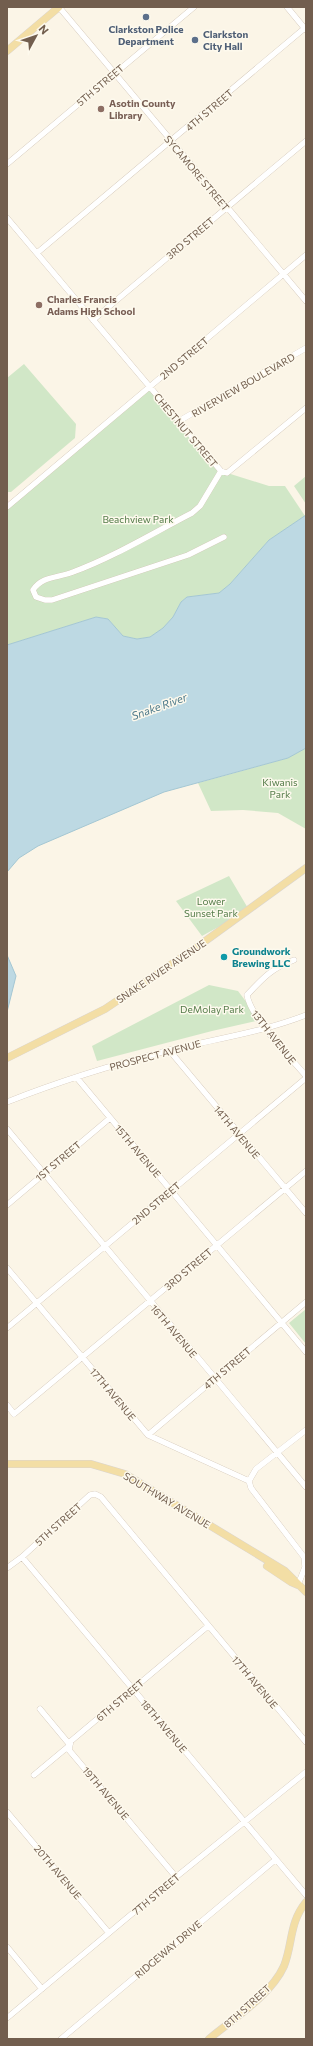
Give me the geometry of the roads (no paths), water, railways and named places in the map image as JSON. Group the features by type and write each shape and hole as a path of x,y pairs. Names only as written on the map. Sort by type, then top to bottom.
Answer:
{"main road":[{"path":"7,51 59,7"},
{"name":"SNAKE RIVER AVENUE","path":"7,1058 66,1030 112,1005 197,947 306,868"},
{"name":"SOUTHWAY AVENUE","path":"7,1464 91,1464 125,1474 250,1552 279,1575 298,1585 306,1592"},
{"name":"8TH STREET","path":"209,2039 271,1985 284,1966 294,1921 306,1902"}],"street":[{"name":"SYCAMORE STREET","path":"59,7 306,301"},
{"name":"5TH STREET","path":"7,164 194,7"},
{"path":"287,7 306,28"},
{"name":"4TH STREET","path":"37,253 306,28"},
{"name":"3RD STREET","path":"93,320 306,141"},
{"name":"CHESTNUT STREET","path":"7,218 221,471 200,506 192,513 95,563 71,573 41,580 33,590 36,597 45,600 52,600 188,555 224,537"},
{"name":"2ND STREET","path":"7,506 306,255"},
{"name":"RIVERVIEW BOULEVARD","path":"179,421 306,348"},
{"path":"221,471 227,473 306,408"},
{"name":"13TH AVENUE","path":"294,960 280,965 265,975 247,995 250,1006 265,1027 306,1077"},
{"name":"PROSPECT AVENUE","path":"7,1102 97,1070 306,1015"},
{"name":"14TH AVENUE","path":"169,1050 306,1213"},
{"name":"2ND STREET","path":"7,1328 240,1134 306,1077"},
{"name":"15TH AVENUE","path":"77,1078 306,1352"},
{"name":"1ST STREET","path":"7,1205 110,1118"},
{"name":"16TH AVENUE","path":"7,1129 149,1301 306,1487"},
{"name":"3RD STREET","path":"7,1405 14,1414 306,1171"},
{"name":"17TH AVENUE","path":"7,1268 148,1435 249,1481"},
{"name":"4TH STREET","path":"148,1435 306,1302"},
{"path":"298,1585 305,1567 304,1557 251,1488 249,1481 256,1469 306,1430"},
{"name":"5TH STREET","path":"7,1568 22,1557 90,1495 95,1494"},
{"name":"17TH AVENUE","path":"95,1494 101,1497 306,1742"},
{"name":"18TH AVENUE","path":"22,1557 275,1860 306,1895"},
{"name":"6TH STREET","path":"34,1775 70,1745 71,1741 208,1626"},
{"name":"19TH AVENUE","path":"40,1709 70,1745 69,1750 176,1877"},
{"name":"7TH STREET","path":"7,2018 176,1877 245,1823 306,1772"},
{"name":"20TH AVENUE","path":"7,1812 109,1933"},
{"name":"RIDGEWAY DRIVE","path":"61,2039 275,1860"},
{"path":"7,1947 42,1989"}],"water":[{"name":"Snake River","path":"306,515 306,748 288,758 164,792 38,846 19,858 7,872 7,645 96,617 108,619 123,636 137,639 150,637 163,628 173,617 181,602 187,597 219,593 230,584 269,540"},
{"path":"7,955 16,976 7,1012"}],"place":[{"name":"Clarkston Police Department","path":"146,17"},
{"name":"Clarkston City Hall","path":"195,40"},
{"name":"Asotin County Library","path":"101,109"},
{"name":"Charles Francis Adams High School","path":"39,305"},
{"name":"Groundwork Brewing LLC","path":"224,957"}],"park label":[{"name":"Beachview Park","path":"138,519"},
{"name":"Kiwanis Park","path":"280,788"},
{"name":"Lower Sunset Park","path":"211,906"},
{"name":"DeMolay Park","path":"212,1009"}]}
